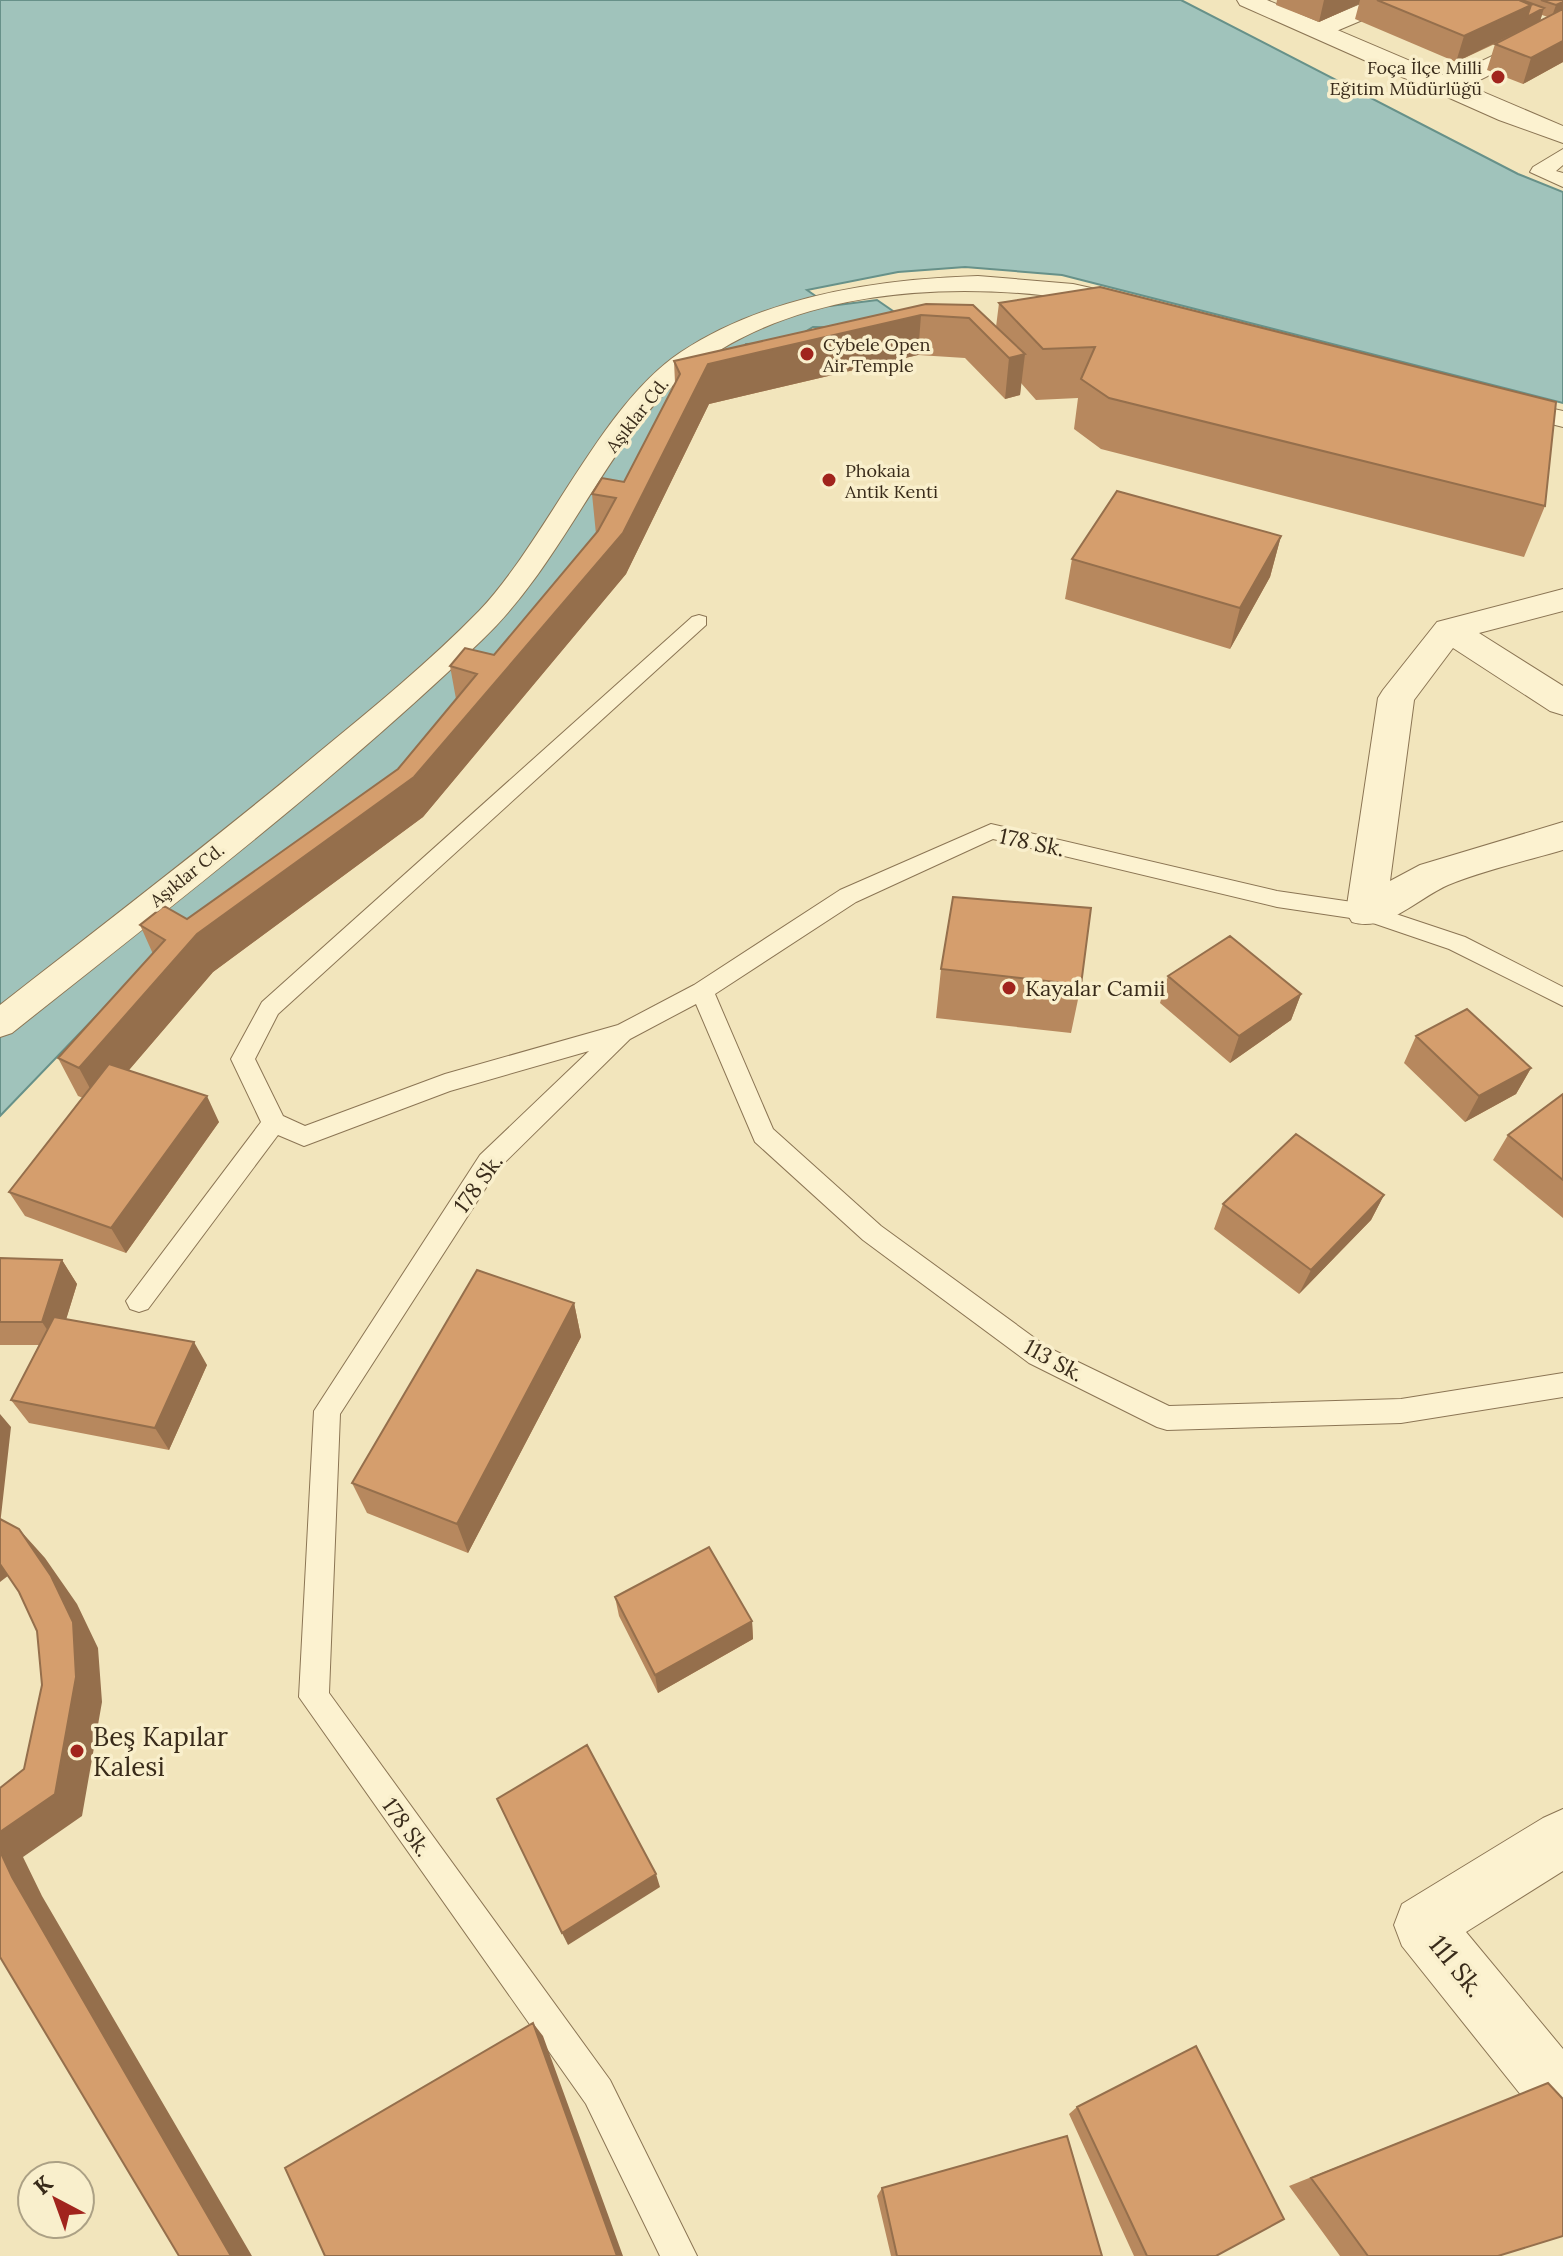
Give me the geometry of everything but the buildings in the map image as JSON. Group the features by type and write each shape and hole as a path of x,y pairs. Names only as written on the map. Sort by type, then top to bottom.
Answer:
{"street":[{"path":"1319,30 1390,0"},
{"path":"1256,1 1447,87 1563,135"},
{"path":"1447,87 1563,29"},
{"path":"1563,155 1541,172 1563,181"},
{"name":"Aşıklar Cd.","path":"0,1024 218,851 478,628 544,547 635,413 663,378 690,358 730,336 821,300 898,287 1008,283 1088,293 1149,309"},
{"path":"1481,398 1563,419"},
{"path":"1366,912 1396,698 1449,630 1563,600"},
{"path":"1449,630 1563,703"},
{"path":"1366,912 1434,875 1563,836"},
{"name":"111 Sk.","path":"1563,1838 1423,1925 1563,2098"}],"lane":[{"path":"622,1033 445,1083 304,1136 274,1123 243,1059 270,1008 699,621"},
{"name":"178 Sk.","path":"679,2256 598,2092 314,1697 327,1411 489,1162 622,1033 702,991 848,896 991,831 1277,899 1366,912 1457,943 1563,997"},
{"name":"113 Sk.","path":"702,991 764,1135 872,1233 1038,1355 1167,1418 1401,1411 1563,1385"},
{"path":"139,1301 274,1123"}],"water":[{"path":"0,0 1181,0 1518,174 1563,192 1563,403 1062,275 965,267 898,272 807,290 830,306 877,300 919,329 813,327 787,343 746,344 682,414 484,715 154,956 0,1116"}],"place":[{"name":"Foça İlçe Milli Eğitim Müdürlüğü","path":"1498,77"},
{"name":"Cybele Open Air Temple","path":"807,354"},
{"name":"Phokaia Antik Kenti","path":"829,480"},
{"name":"Kayalar Camii","path":"1009,988"},
{"name":"Beş Kapılar Kalesi","path":"77,1751"}]}
